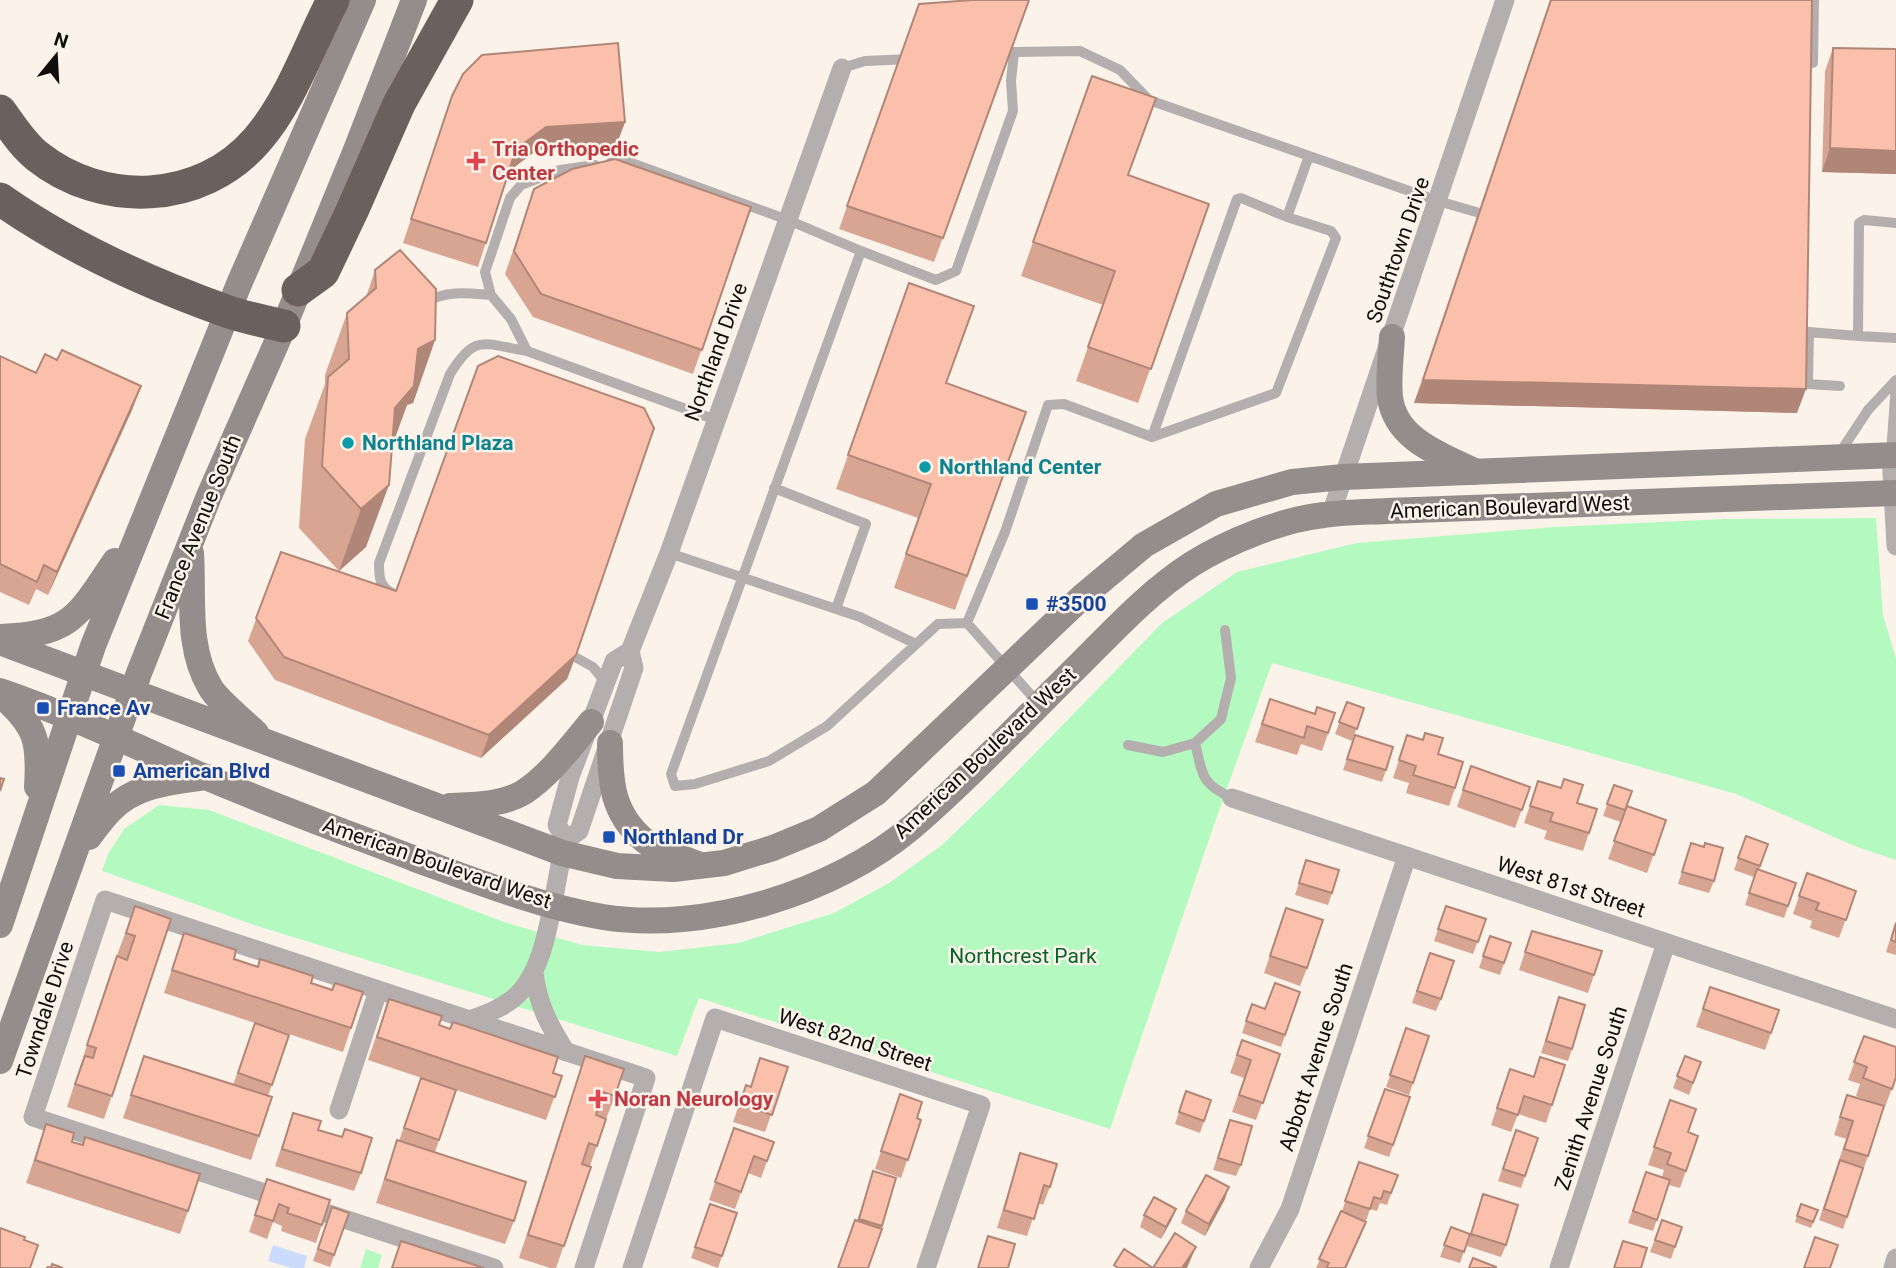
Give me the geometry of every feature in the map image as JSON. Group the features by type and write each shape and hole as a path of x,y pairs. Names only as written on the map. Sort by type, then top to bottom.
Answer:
{"highway":[{"path":"0,111 34,154 77,182 113,191 158,192 203,180 225,169 259,137 280,108 332,0"},
{"path":"298,290 323,272 398,104 457,0"},
{"path":"0,199 83,249 228,312 284,326"}],"main road":[{"path":"0,925 7,876 36,815 85,672 142,522 228,312 363,0"},
{"name":"France Avenue South","path":"0,1061 133,691 190,544 214,483 284,326 398,47 414,0"},
{"path":"1392,337 1390,398 1400,427 1427,448 1477,472"},
{"name":"American Boulevard West","path":"0,639 439,807 617,866 673,869 724,863 773,848 819,829 876,793 1083,596 1143,545 1216,503 1292,482 1343,477 1893,455"},
{"name":"American Boulevard West","path":"0,692 117,736 304,817 468,878 553,905 604,917 695,917 757,907 863,862 909,829 1148,597 1194,563 1278,524 1331,514 1895,493"},
{"path":"0,639 44,633 75,616 142,522"},
{"path":"190,544 194,586 193,643 210,688 265,741"},
{"path":"0,692 24,715 37,743 36,815"},
{"path":"439,807 485,804 523,793 558,761 591,722"},
{"path":"610,743 610,780 619,811 646,842 701,866"},
{"path":"73,858 110,810 135,791 207,777"}],"street":[{"name":"Southtown Drive","path":"1331,514 1505,0"},
{"name":"Northland Drive","path":"553,905 564,847 557,825 570,777 614,661 630,651 669,553 842,68"},
{"path":"1893,455 1896,546"},
{"name":"Northland Drive","path":"564,847 579,831 610,743 635,668 630,651"},
{"name":"West 81st Street","path":"1232,798 1896,1019"},
{"name":"Abbott Avenue South","path":"1259,1268 1290,1209 1406,856"},
{"name":"Towndale Drive","path":"494,1268 33,1117 105,900 646,1078 584,1268"},
{"path":"469,1020 504,1005 521,992 534,973 553,905"},
{"name":"Zenith Avenue South","path":"1559,1268 1666,943"},
{"path":"534,973 537,996 546,1019 566,1052"},
{"path":"339,1110 378,991"},
{"name":"West 82nd Street","path":"632,1268 715,1018 981,1105 926,1268"},
{"path":"1893,1268 1896,1258"}],"lane":[{"path":"1813,63 1814,0"},
{"path":"996,53 1080,51 1119,70 1149,100 1438,201 1478,214 1505,219"},
{"path":"527,351 510,320 491,295 485,272 510,198 522,185 560,170 625,161 788,220 936,280 956,271 1013,111 1011,81 1014,52"},
{"path":"842,68 865,61 927,58"},
{"path":"1287,217 1309,156"},
{"path":"967,623 1005,532 1048,405 1064,404 1152,437 1276,393 1336,238 1331,230 1287,217 1241,198 1234,203 1152,437"},
{"path":"1858,336 1859,223 1864,220 1896,223"},
{"path":"861,251 671,774 675,786 695,784 768,761 827,726 938,624 967,623 1039,705"},
{"path":"418,309 442,294 463,292 491,295"},
{"path":"1840,386 1808,384 1809,332 1896,338"},
{"path":"395,594 387,591 379,580 379,563 450,374 468,348 479,344 527,351 716,420"},
{"path":"602,392 606,380"},
{"path":"1893,455 1896,381"},
{"path":"1836,457 1868,410 1896,381"},
{"path":"774,488 866,524 836,609"},
{"path":"669,553 860,617 916,644"},
{"path":"1128,745 1163,752 1195,743 1221,719 1231,678 1225,630"},
{"path":"575,657 593,667 606,682"},
{"path":"1195,743 1203,777 1212,789 1232,798"}],"green space":[{"name":"Northcrest Park","path":"1876,518 1883,615 1896,658 1896,860 1857,847 1736,794 1272,663 1110,1129 699,998 677,1056 254,925 102,871 108,854 124,829 159,805 209,810 504,922 582,945 659,952 738,943 834,913 889,883 942,845 1162,623 1237,572 1356,543 1554,527 1723,519"},
{"path":"366,1249 382,1255 378,1268 360,1268"}],"water":[{"path":"273,1245 307,1256 304,1268 291,1268 268,1261"}],"building":[{"path":"1029,0 943,238 847,206 919,4"},
{"path":"1551,0 1812,0 1806,389 1423,380"},
{"name":"Tria Orthopedic Center","path":"618,43 625,122 546,127 516,149 486,243 411,219 452,96 463,74 482,55"},
{"path":"1833,48 1896,49 1896,151 1830,148"},
{"name":"Northland Center","path":"1092,76 1156,98 1128,175 1209,204 1151,369 1088,347 1115,271 1033,242"},
{"path":"615,159 751,207 702,350 541,294 514,251 534,189 572,169"},
{"name":"Northland Plaza","path":"400,250 436,289 435,340 418,349 414,386 395,408 389,485 361,509 322,466 328,377 349,359 347,313 376,288 375,270"},
{"name":"Northland Center","path":"909,283 974,306 946,383 1026,412 967,576 906,554 931,484 848,455"},
{"path":"62,350 141,386 57,572 44,565 37,582 0,564 0,356 36,373 45,354 57,360"},
{"path":"498,356 644,408 654,428 576,655 489,735 284,657 256,618 281,552 396,591 478,366"},
{"path":"1270,699 1315,714 1317,707 1335,713 1328,733 1307,726 1304,738 1262,724"},
{"path":"1347,702 1364,708 1357,729 1339,722"},
{"path":"1425,733 1443,738 1438,754 1463,762 1455,788 1413,775 1416,766 1399,760 1407,735 1423,740"},
{"path":"1355,735 1393,747 1386,770 1347,759"},
{"path":"1471,766 1530,787 1522,810 1463,790"},
{"path":"1564,779 1583,785 1577,803 1597,809 1589,833 1550,821 1553,813 1530,806 1538,781 1561,788"},
{"path":"1614,785 1632,791 1625,810 1607,804"},
{"path":"1627,806 1666,820 1654,855 1614,841"},
{"path":"1746,836 1768,844 1760,866 1738,858"},
{"path":"1691,843 1704,847 1705,843 1723,848 1714,881 1682,872"},
{"path":"1306,860 1339,870 1332,893 1299,883"},
{"path":"1757,869 1796,883 1788,906 1749,893"},
{"path":"1807,873 1856,891 1846,920 1816,910 1819,903 1799,896"},
{"path":"135,906 171,919 112,1096 75,1084 85,1056 93,1058 96,1048 87,1045 117,956 127,960 135,936 126,933"},
{"path":"1446,906 1486,919 1478,942 1438,929"},
{"path":"1286,908 1323,920 1307,968 1270,956"},
{"path":"1896,923 1896,942 1891,940"},
{"path":"1532,931 1602,951 1594,975 1525,952"},
{"path":"184,933 236,950 234,959 258,967 260,959 313,976 311,983 332,990 335,983 363,992 351,1028 172,970"},
{"path":"1490,936 1511,943 1504,963 1483,956"},
{"path":"1430,953 1454,961 1441,999 1417,991"},
{"path":"1275,983 1300,992 1285,1035 1246,1021 1252,1004 1265,1009"},
{"path":"1710,987 1779,1010 1771,1033 1703,1009"},
{"path":"1559,997 1585,1005 1572,1049 1546,1041"},
{"path":"389,999 442,1016 439,1025 450,1029 453,1022 558,1057 553,1073 562,1076 555,1097 377,1037"},
{"path":"255,1023 289,1035 272,1085 238,1073"},
{"path":"1406,1028 1429,1036 1413,1083 1390,1075"},
{"path":"1864,1036 1896,1047 1896,1077 1892,1089 1863,1078 1867,1067 1854,1062"},
{"path":"1242,1040 1280,1054 1263,1103 1239,1095 1251,1060 1237,1055"},
{"path":"144,1056 272,1097 259,1136 131,1095"},
{"path":"585,1056 624,1069 615,1096 603,1092 596,1115 606,1119 597,1146 589,1143 582,1164 591,1167 564,1246 528,1235"},
{"path":"1685,1056 1701,1062 1693,1083 1677,1076"},
{"path":"1540,1057 1565,1065 1552,1105 1524,1096 1518,1115 1497,1108 1510,1069 1534,1077"},
{"path":"760,1058 788,1067 772,1115 740,1104 746,1085 751,1087"},
{"path":"421,1078 456,1090 439,1140 404,1128"},
{"path":"1385,1089 1410,1097 1393,1145 1368,1136"},
{"path":"1186,1091 1211,1100 1204,1121 1179,1112"},
{"path":"900,1094 922,1102 917,1118 921,1120 908,1160 881,1151"},
{"path":"1847,1095 1884,1106 1868,1156 1844,1149 1853,1121 1840,1117"},
{"path":"1670,1100 1696,1109 1688,1132 1698,1136 1686,1171 1667,1164 1671,1153 1654,1147"},
{"path":"293,1113 321,1121 318,1130 342,1137 345,1129 372,1138 361,1173 282,1149"},
{"path":"1230,1120 1252,1126 1241,1165 1218,1158"},
{"path":"46,1124 74,1133 72,1142 83,1145 85,1137 200,1174 188,1211 35,1160"},
{"path":"734,1128 774,1142 767,1161 754,1156 741,1192 715,1182"},
{"path":"1516,1130 1538,1138 1525,1176 1503,1169"},
{"path":"397,1140 526,1182 514,1221 385,1179"},
{"path":"1020,1153 1057,1164 1050,1187 1044,1185 1034,1219 1004,1210"},
{"path":"1840,1160 1863,1168 1847,1217 1824,1209"},
{"path":"1359,1162 1398,1175 1391,1193 1384,1191 1381,1199 1374,1197 1370,1209 1345,1201"},
{"path":"873,1171 896,1178 882,1226 859,1219"},
{"path":"1646,1172 1670,1180 1657,1220 1633,1211"},
{"path":"1206,1175 1229,1187 1209,1224 1186,1211"},
{"path":"267,1179 330,1200 322,1225 287,1213 289,1208 279,1204 273,1221 255,1215"},
{"path":"1483,1194 1518,1205 1506,1245 1471,1234"},
{"path":"1154,1197 1176,1209 1166,1227 1144,1215"},
{"path":"710,1204 737,1213 722,1256 695,1247"},
{"path":"1801,1204 1818,1210 1813,1222 1797,1216"},
{"path":"332,1207 349,1213 334,1255 318,1249"},
{"path":"1341,1211 1366,1222 1345,1268 1326,1268 1329,1263 1319,1259"},
{"path":"855,1220 882,1229 868,1268 838,1268"},
{"path":"1662,1220 1682,1227 1675,1247 1655,1240"},
{"path":"1451,1227 1470,1234 1464,1252 1444,1245"},
{"path":"0,1228 38,1245 30,1268 0,1268"},
{"path":"1175,1233 1196,1247 1182,1268 1153,1268"},
{"path":"988,1236 1015,1244 1008,1268 978,1268"},
{"path":"1815,1237 1838,1245 1830,1268 1804,1268"},
{"path":"401,1241 484,1268 392,1268"},
{"path":"1623,1241 1647,1248 1641,1268 1614,1268"},
{"path":"1124,1249 1153,1268 1118,1268 1114,1265"},
{"path":"1473,1258 1496,1267 1496,1268 1469,1268"}],"place":[{"name":"Tria Orthopedic Center","path":"476,161"},
{"name":"Northland Plaza","path":"348,443"},
{"name":"Northland Center","path":"925,467"},
{"name":"#3500","path":"1032,604"},
{"name":"France Av","path":"43,708"},
{"name":"American Blvd","path":"119,771"},
{"name":"Northland Dr","path":"609,837"},
{"name":"Noran Neurology","path":"598,1099"}]}
